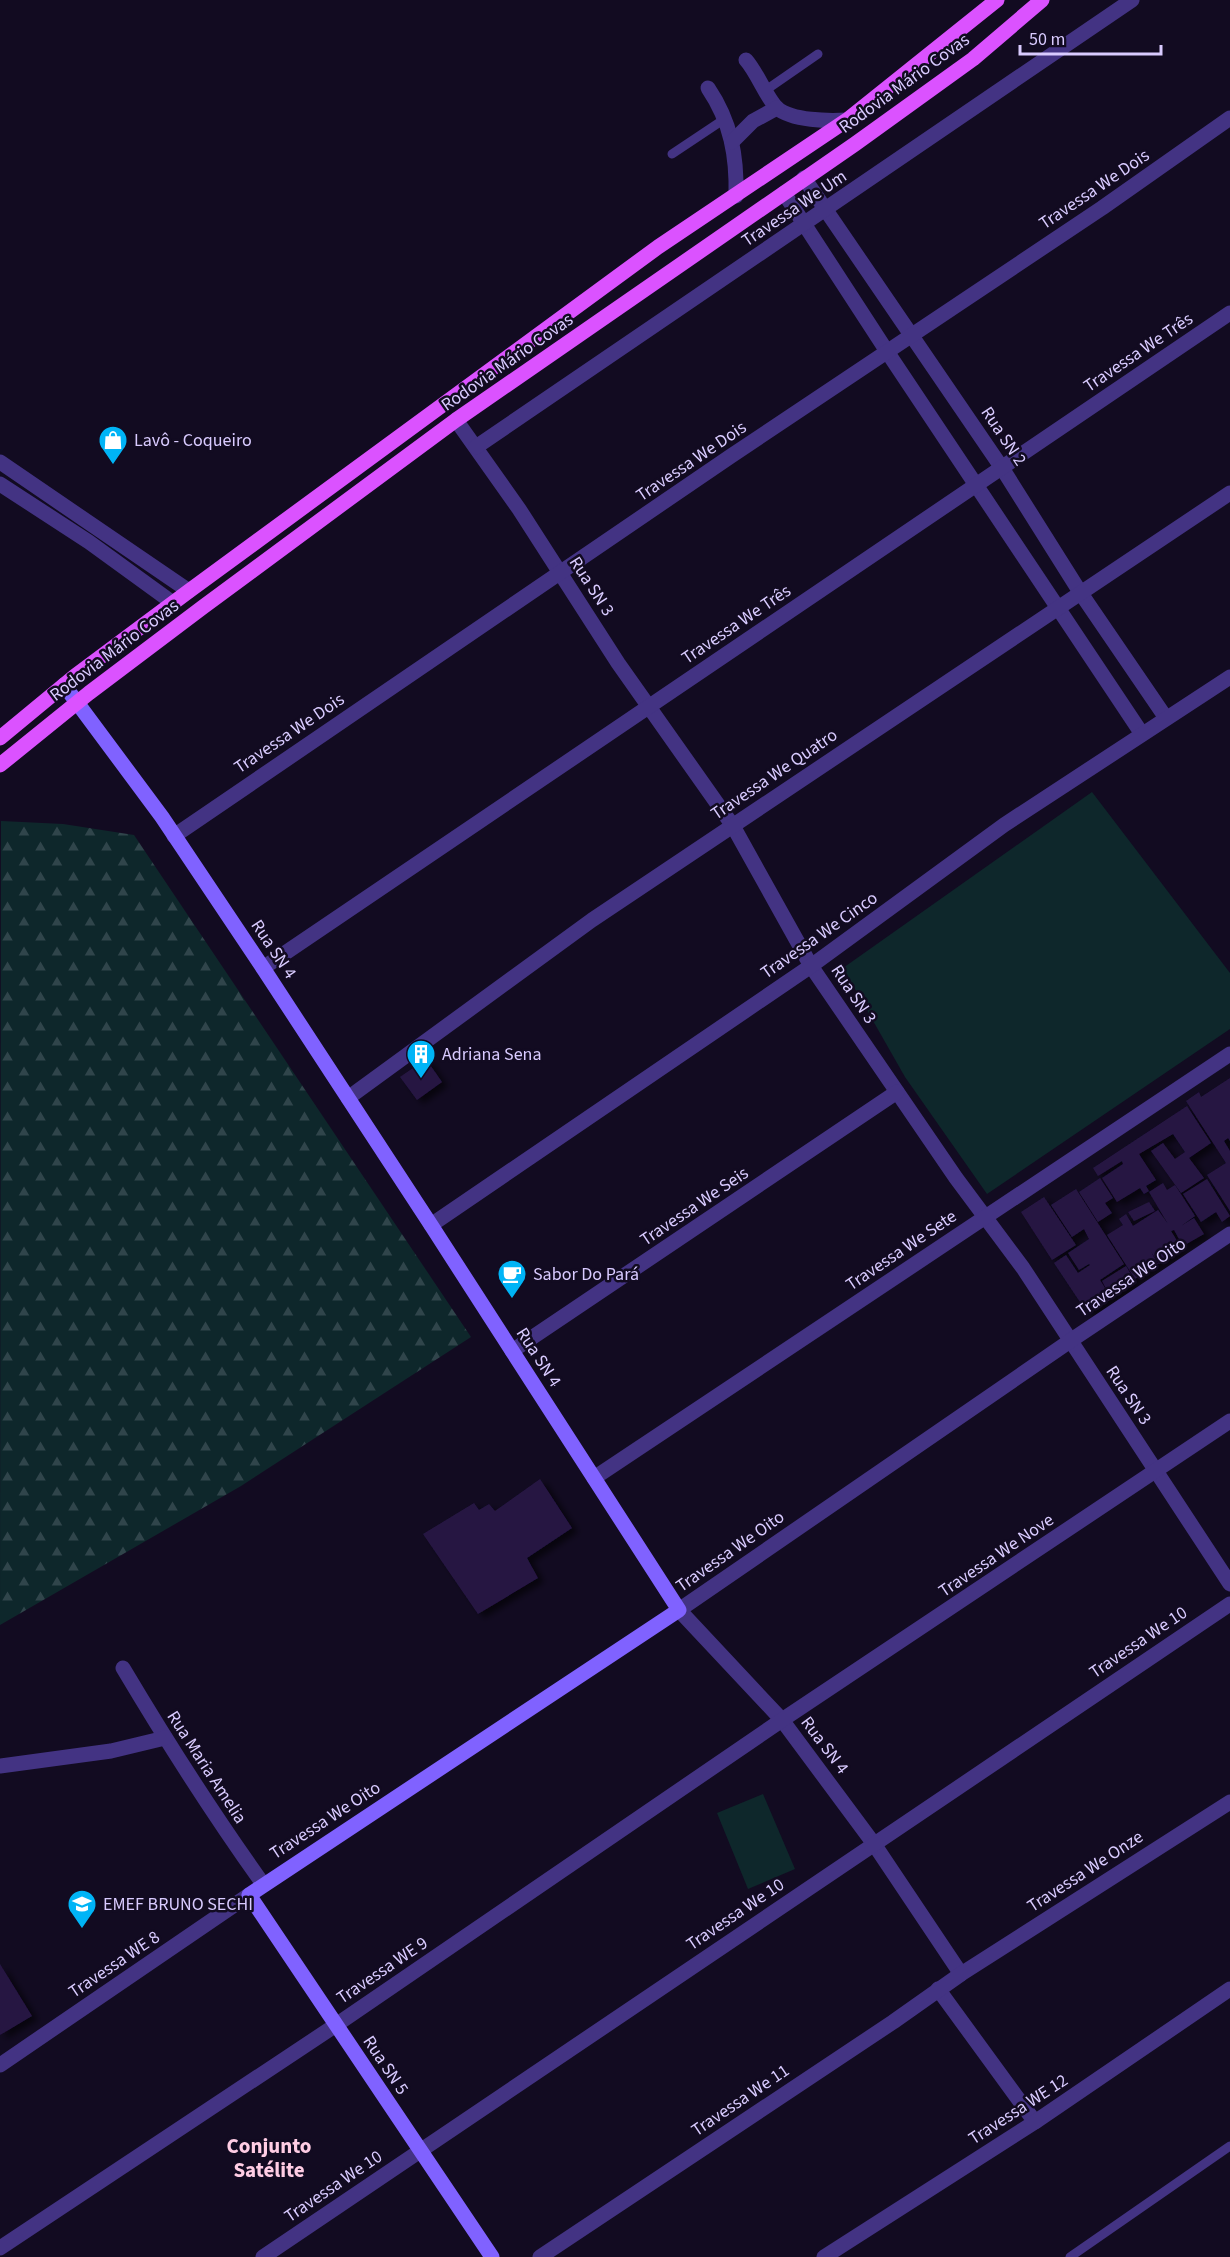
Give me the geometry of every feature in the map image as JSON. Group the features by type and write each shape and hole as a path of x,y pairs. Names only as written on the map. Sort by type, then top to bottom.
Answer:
{"main road":[{"name":"Rodovia Mário Covas","path":"0,738 64,685 189,591 649,254 847,120 998,0"},
{"name":"Rodovia Mário Covas","path":"0,765 203,607 456,420 973,59 1042,0"},
{"name":"Rua SN 4","path":"64,685 174,836 263,968 678,1610"},
{"name":"Travessa We Oito","path":"249,1895 678,1610"},
{"name":"Rua SN 5","path":"249,1895 492,2257"}],"street":[{"name":"Travessa We Um","path":"476,447 1132,0"},
{"path":"746,60 777,108 815,120 847,120"},
{"path":"708,88 726,118 736,170 736,196"},
{"path":"732,142 753,121 777,108"},
{"name":"Travessa We Dois","path":"174,836 1102,208 1230,118"},
{"name":"Rua SN 2","path":"804,178 1002,468 1080,592 1166,718"},
{"path":"784,193 1142,734"},
{"name":"Travessa We Três","path":"263,968 1230,313"},
{"name":"Rua SN 3","path":"456,420 519,509 649,707 733,826 811,966 897,1092 1023,1268 1230,1584"},
{"path":"0,462 189,591"},
{"path":"0,484 89,542 173,603"},
{"name":"Travessa We Quatro","path":"348,1098 592,920 1230,493"},
{"name":"Travessa We Cinco","path":"431,1225 811,966 1004,825 1230,676"},
{"name":"Travessa We Sete","path":"594,1478 1230,1054"},
{"name":"Travessa We Seis","path":"512,1352 897,1092"},
{"name":"Travessa We Oito","path":"678,1610 1230,1234"},
{"name":"Travessa We Nove","path":"782,1720 1157,1472 1230,1421"},
{"name":"Travessa We 10","path":"262,2257 1230,1604"},
{"name":"Rua SN 4","path":"678,1610 782,1720 874,1844 961,1974"},
{"name":"Rua Maria Amelia","path":"123,1668 165,1738 263,1884"},
{"name":"Travessa WE 9","path":"0,2248 336,2025 782,1720"},
{"path":"0,1766 111,1751 165,1738"},
{"name":"Travessa We Onze","path":"961,1974 1230,1802"},
{"name":"Travessa WE 8","path":"0,2065 249,1895"},
{"name":"Travessa We 11","path":"540,2257 893,2022 961,1974"},
{"path":"938,1989 1035,2122"},
{"name":"Travessa WE 12","path":"824,2257 1035,2122 1230,1989"}],"lane":[{"path":"766,90 818,54"},
{"path":"672,154 726,118"},
{"path":"1070,2257 1230,2146"}],"green space":[{"path":"1092,792 1230,973 1230,1029 987,1194 905,1077 843,968"},
{"path":"1,821 63,824 134,835 471,1337 241,1486 0,1625"},
{"path":"763,1794 795,1869 748,1889 717,1813"}],"building":[{"name":"Adriana Sena","path":"426,1059 442,1082 417,1100 400,1077"},
{"path":"1230,1078 1230,1141 1228,1138 1224,1141 1230,1151 1230,1211 1207,1175 1226,1163 1186,1101 1199,1092 1201,1097"},
{"path":"1187,1106 1211,1143 1189,1158 1204,1178 1181,1193 1151,1151 1163,1143 1175,1159 1185,1152 1173,1134 1139,1154 1156,1180 1146,1186 1149,1191 1144,1194 1140,1188 1117,1202 1102,1178 1123,1164 1122,1161 1098,1176 1093,1168"},
{"path":"1100,1178 1113,1198 1105,1203 1112,1213 1098,1222 1079,1192"},
{"path":"1207,1179 1230,1216 1222,1222 1216,1212 1201,1222 1183,1194"},
{"path":"1163,1183 1167,1190 1175,1185 1195,1216 1181,1226 1194,1218 1204,1234 1183,1246 1174,1230 1171,1231 1182,1249 1159,1264 1150,1250 1158,1264 1135,1279 1107,1235 1123,1225 1119,1219 1126,1214 1133,1226 1158,1210 1168,1224 1149,1192"},
{"path":"1076,1189 1124,1264 1100,1280 1110,1296 1102,1281 1126,1266 1136,1283 1088,1314 1054,1263 1066,1255 1078,1273 1090,1265 1079,1270 1068,1253 1089,1239 1084,1229 1072,1237 1051,1205"},
{"path":"1044,1197 1076,1245 1052,1260 1021,1212"},
{"path":"1149,1202 1155,1211 1134,1221 1128,1212"},
{"path":"540,1479 572,1528 527,1558 538,1578 478,1614 423,1534 474,1503 479,1510 489,1504 495,1511"},
{"path":"0,1964 32,2016 0,2035"}],"place":[{"name":"Lavô - Coqueiro","path":"113,466"},
{"name":"Adriana Sena","path":"421,1080"},
{"name":"Sabor Do Pará","path":"512,1300"},
{"name":"EMEF BRUNO SECHI","path":"82,1930"}],"district":[{"name":"Conjunto Satélite","path":"269,2158"}]}
